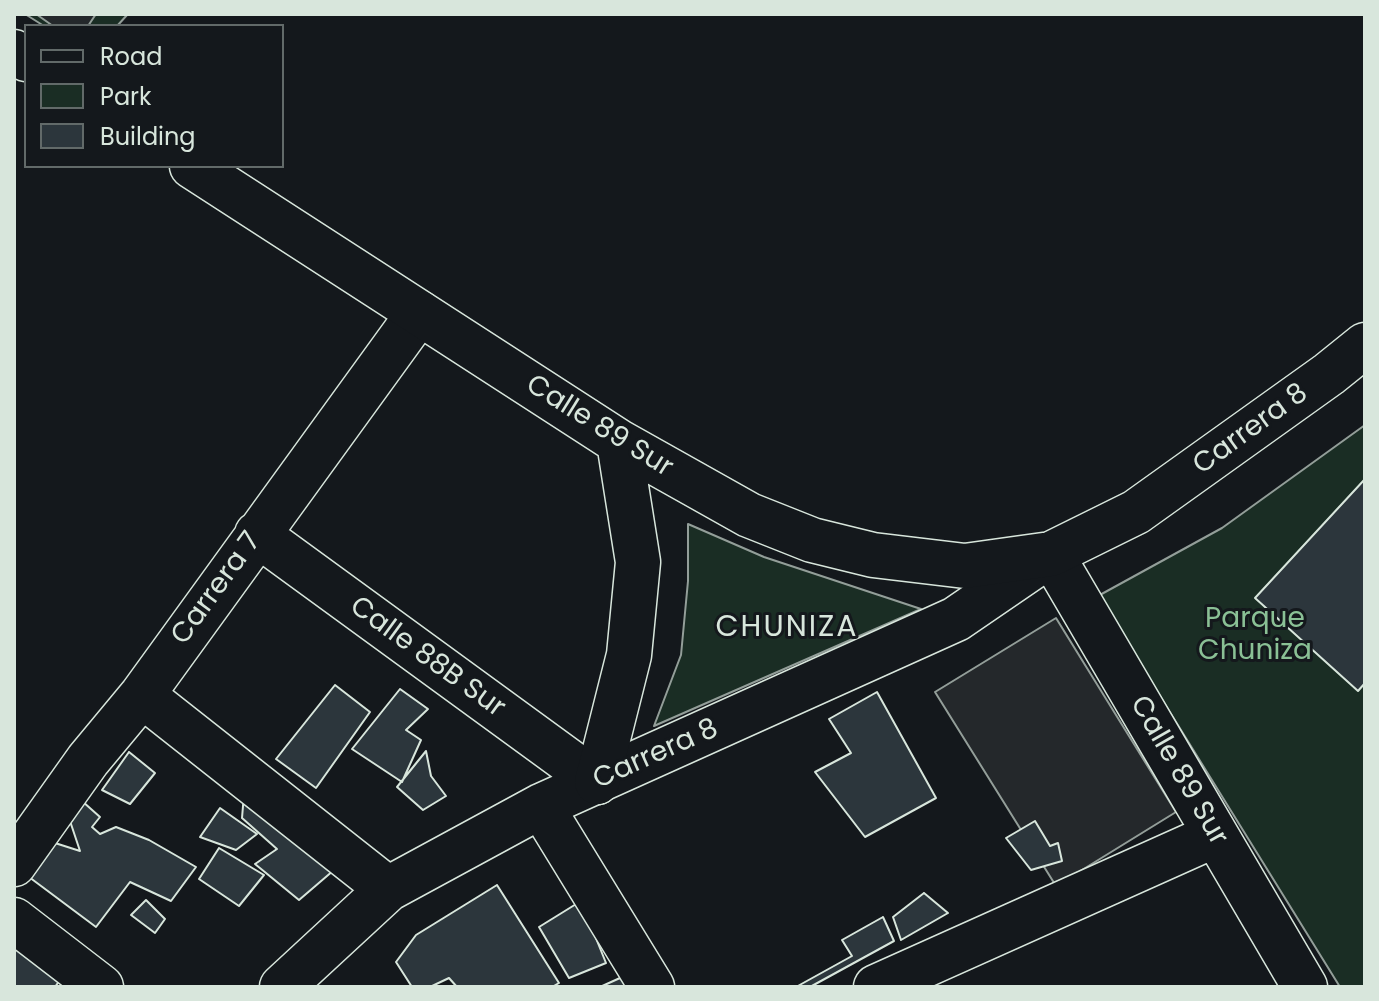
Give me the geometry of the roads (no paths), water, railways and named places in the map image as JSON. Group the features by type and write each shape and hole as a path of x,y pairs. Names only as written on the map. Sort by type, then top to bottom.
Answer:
{"street":[{"name":"Calle 89 Sur","path":"195,168 619,442 749,515 812,540 873,555 965,566 1051,554 1136,512"},
{"name":"Carrera 7","path":"14,864 88,760 142,695 419,313"},
{"name":"Carrera 8","path":"1136,512 1365,345"},
{"path":"597,782 629,655 638,562 619,442"},
{"name":"Calle 88B Sur","path":"257,534 597,782"},
{"name":"Calle 89 Sur","path":"1051,554 1305,987"},
{"name":"Carrera 8","path":"282,987 388,889 541,806 956,619 1051,554"},
{"path":"142,695 388,889"},
{"path":"541,806 652,987"},
{"path":"876,987 1215,835"},
{"path":"14,920 101,987"}],"district":[{"name":"CHUNIZA","path":"787,628"}],"park label":[{"name":"Parque Chuniza","path":"1255,636"}]}
